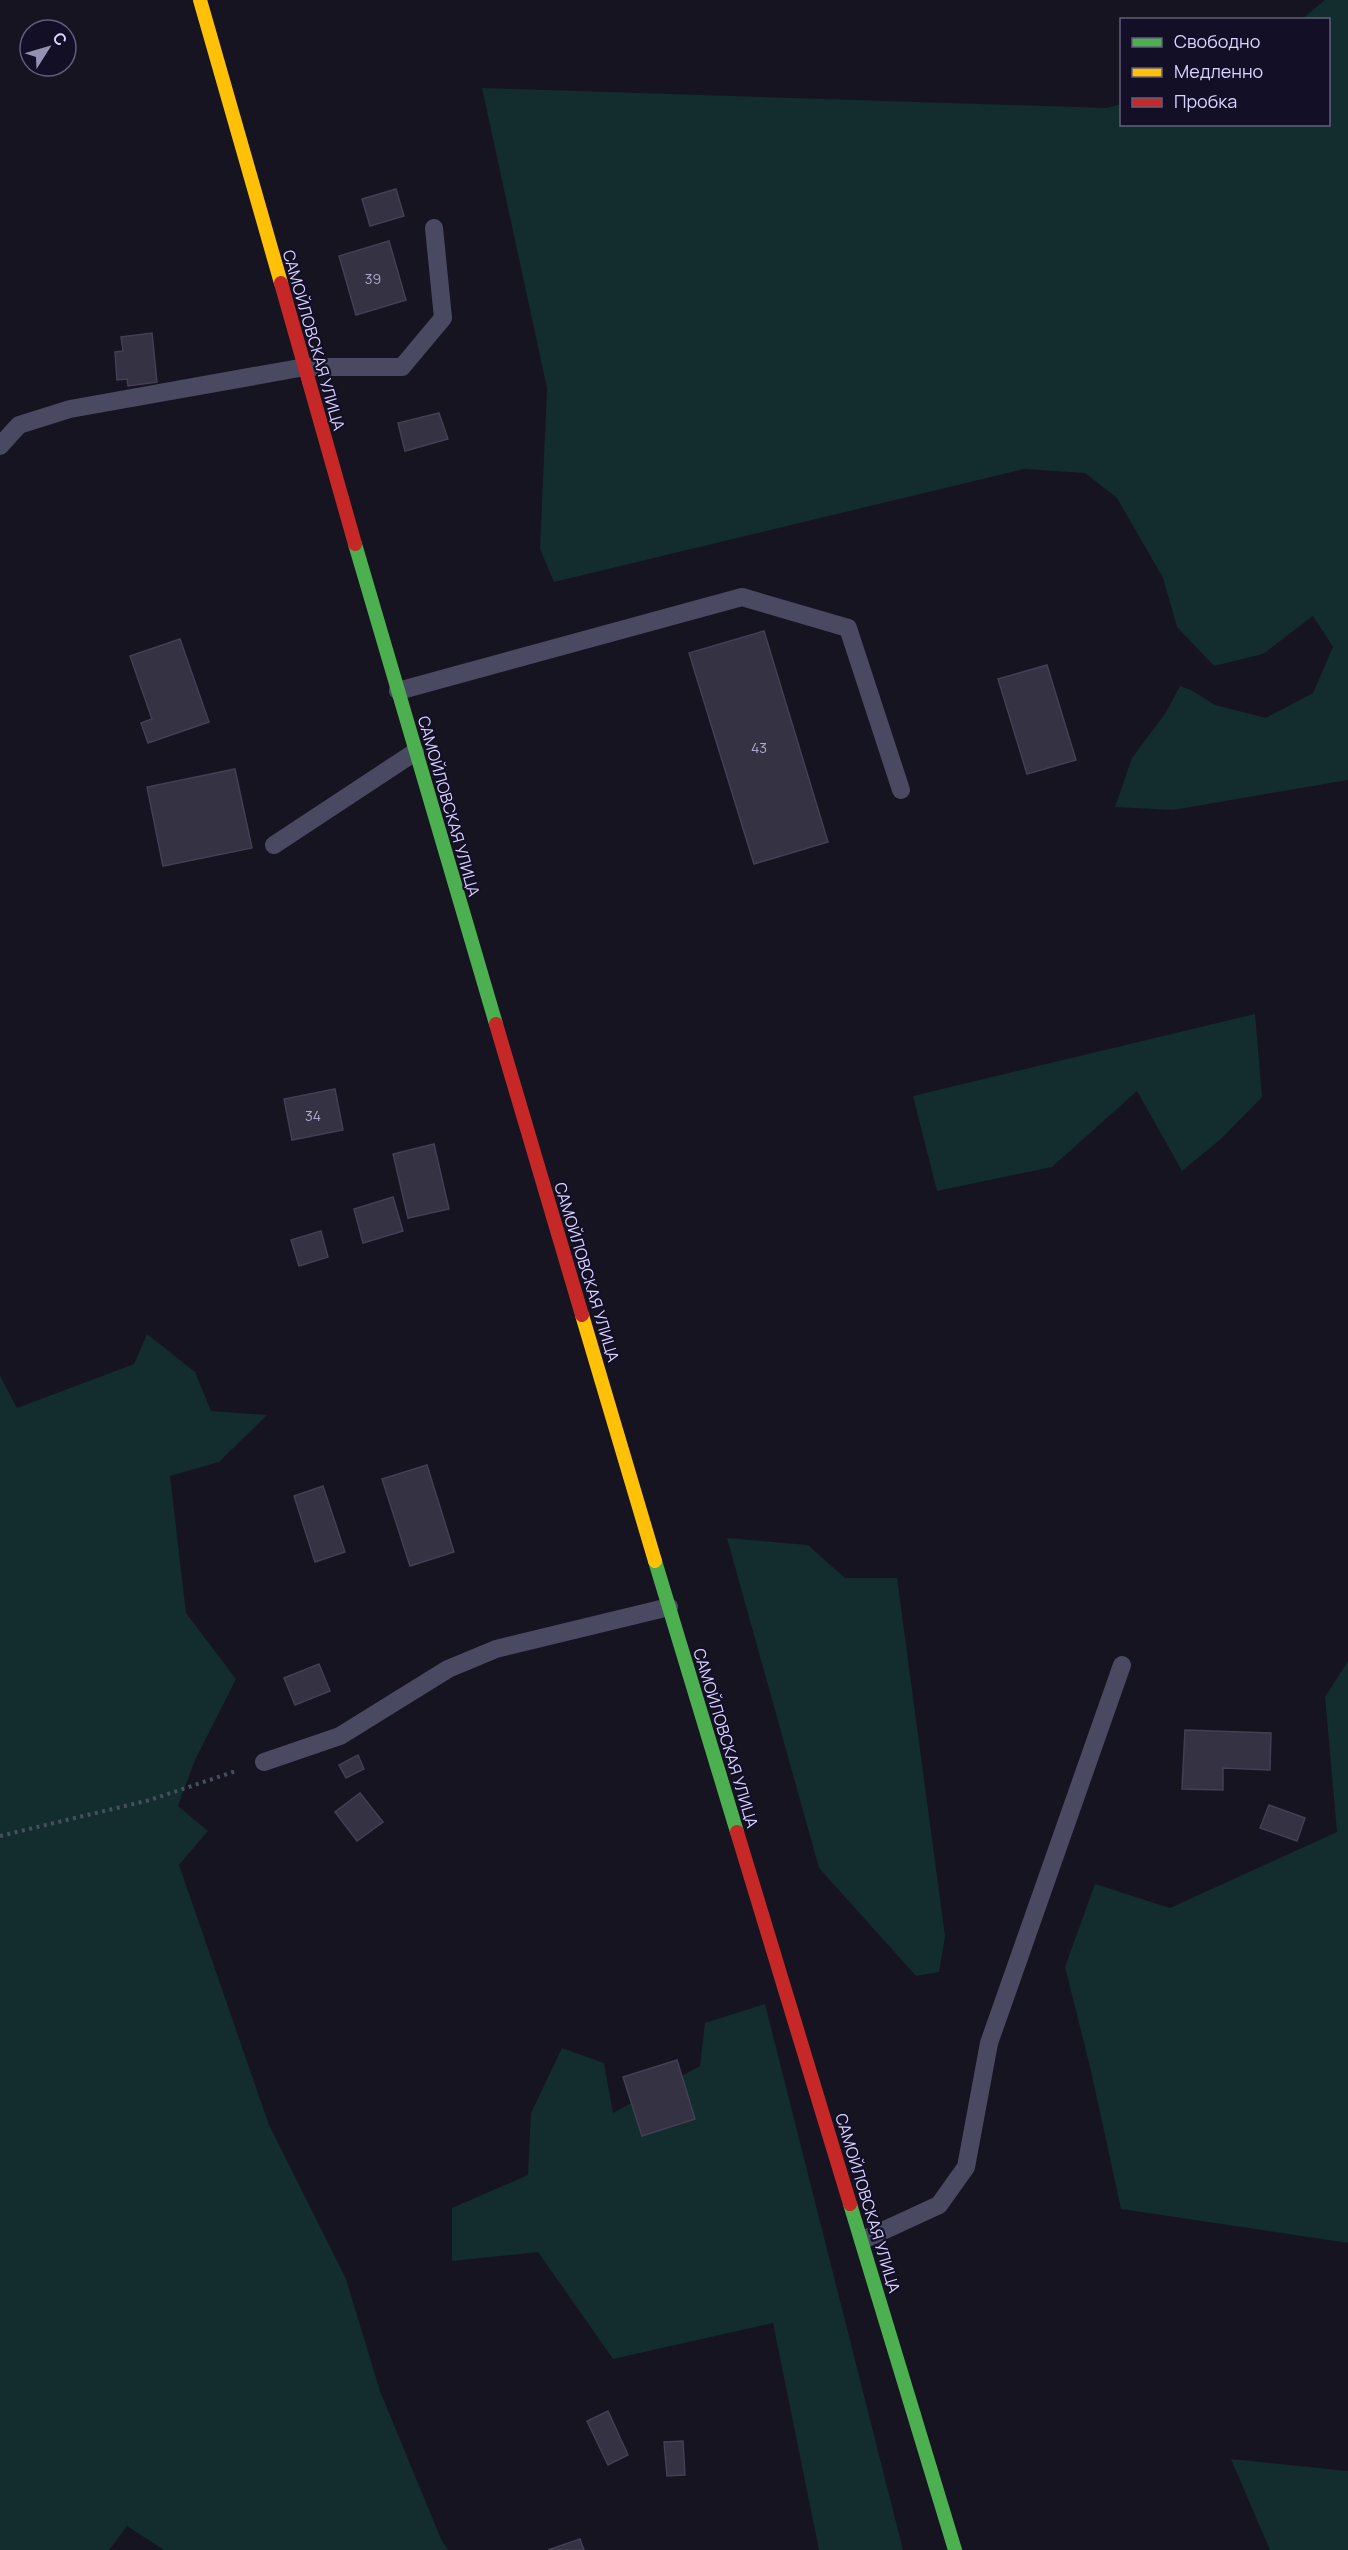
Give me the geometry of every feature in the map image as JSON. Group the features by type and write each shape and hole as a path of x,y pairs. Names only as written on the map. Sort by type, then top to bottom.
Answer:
{"street":[{"name":"САМОЙЛОВСКАЯ УЛИЦА","path":"200,0 415,752 669,1607 955,2550"}],"lane":[{"path":"0,446 19,425 70,409 305,367 402,367 443,318 434,228"},
{"path":"398,691 742,597 848,628 901,790"},
{"path":"274,845 415,752"},
{"path":"264,1762 340,1736 448,1669 496,1649 669,1607"},
{"path":"862,2240 939,2205 966,2167 989,2043 1122,1665"}],"path":[{"path":"0,1836 150,1800 264,1762"}],"green space":[{"path":"1325,0 1348,0 1348,780 1173,810 1115,807 1132,758 1165,714 1180,686 1215,705 1266,718 1313,693 1333,647 1313,616 1263,654 1214,666 1177,627 1163,578 1117,498 1085,473 1024,469 554,582 540,549 547,388 482,88 1106,108 1120,104 1120,126 1330,126 1330,18 1303,18"},
{"path":"1255,1014 1262,1097 1221,1139 1182,1171 1137,1091 1052,1167 937,1191 913,1096"},
{"path":"147,1334 195,1372 211,1411 267,1415 219,1462 170,1476 186,1613 236,1679 195,1760 178,1806 208,1831 179,1865 269,2125 346,2279 380,2391 441,2539 448,2550 164,2550 127,2526 109,2550 0,2550 0,1376 17,1408 134,1364"},
{"path":"727,1538 808,1545 845,1578 897,1578 945,1936 939,1972 916,1976 819,1868"},
{"path":"1348,1661 1348,2243 1121,2209 1091,2071 1065,1967 1095,1884 1170,1908 1337,1832 1325,1697"},
{"path":"765,2004 903,2550 819,2550 773,2323 613,2359 538,2252 452,2261 452,2208 528,2175 531,2113 562,2048 604,2063 613,2113 700,2066 705,2023"},
{"path":"1231,2459 1348,2471 1348,2550 1270,2550"}],"building":[{"path":"396,189 404,216 370,226 362,199"},
{"path":"389,241 406,300 356,315 339,256"},
{"path":"152,333 157,382 128,386 127,379 117,380 115,352 123,351 121,337"},
{"path":"439,413 448,439 405,451 398,423"},
{"path":"764,631 828,842 754,864 689,653"},
{"path":"180,639 209,722 148,743 141,723 152,719 130,656"},
{"path":"1047,665 1076,760 1027,774 998,679"},
{"path":"235,769 252,848 163,866 147,787"},
{"path":"335,1089 343,1130 292,1140 284,1099"},
{"path":"434,1144 449,1209 408,1218 393,1154"},
{"path":"393,1197 403,1231 363,1243 354,1209"},
{"path":"321,1231 328,1257 299,1266 291,1240"},
{"path":"427,1465 454,1552 410,1566 382,1479"},
{"path":"323,1486 345,1552 315,1562 294,1496"},
{"path":"319,1664 330,1691 295,1705 284,1678"},
{"path":"1185,1730 1271,1733 1270,1770 1223,1768 1223,1790 1182,1789"},
{"path":"358,1755 364,1769 346,1778 339,1765"},
{"path":"360,1793 383,1822 357,1841 335,1812"},
{"path":"1269,1805 1305,1818 1297,1841 1260,1828"},
{"path":"677,2060 695,2119 642,2136 623,2077"},
{"path":"608,2411 628,2455 608,2465 587,2421"},
{"path":"683,2441 685,2475 667,2476 664,2442"},
{"path":"580,2539 584,2550 548,2550"}],"traffic: fast":[{"path":"355,544 496,1024"},
{"path":"655,1561 737,1832"},
{"path":"850,2204 955,2550"}],"traffic: slow":[{"path":"200,0 281,283"},
{"path":"582,1315 655,1561"}],"traffic: jam":[{"path":"281,283 355,544"},
{"path":"496,1024 582,1315"},
{"path":"737,1832 850,2204"}]}
